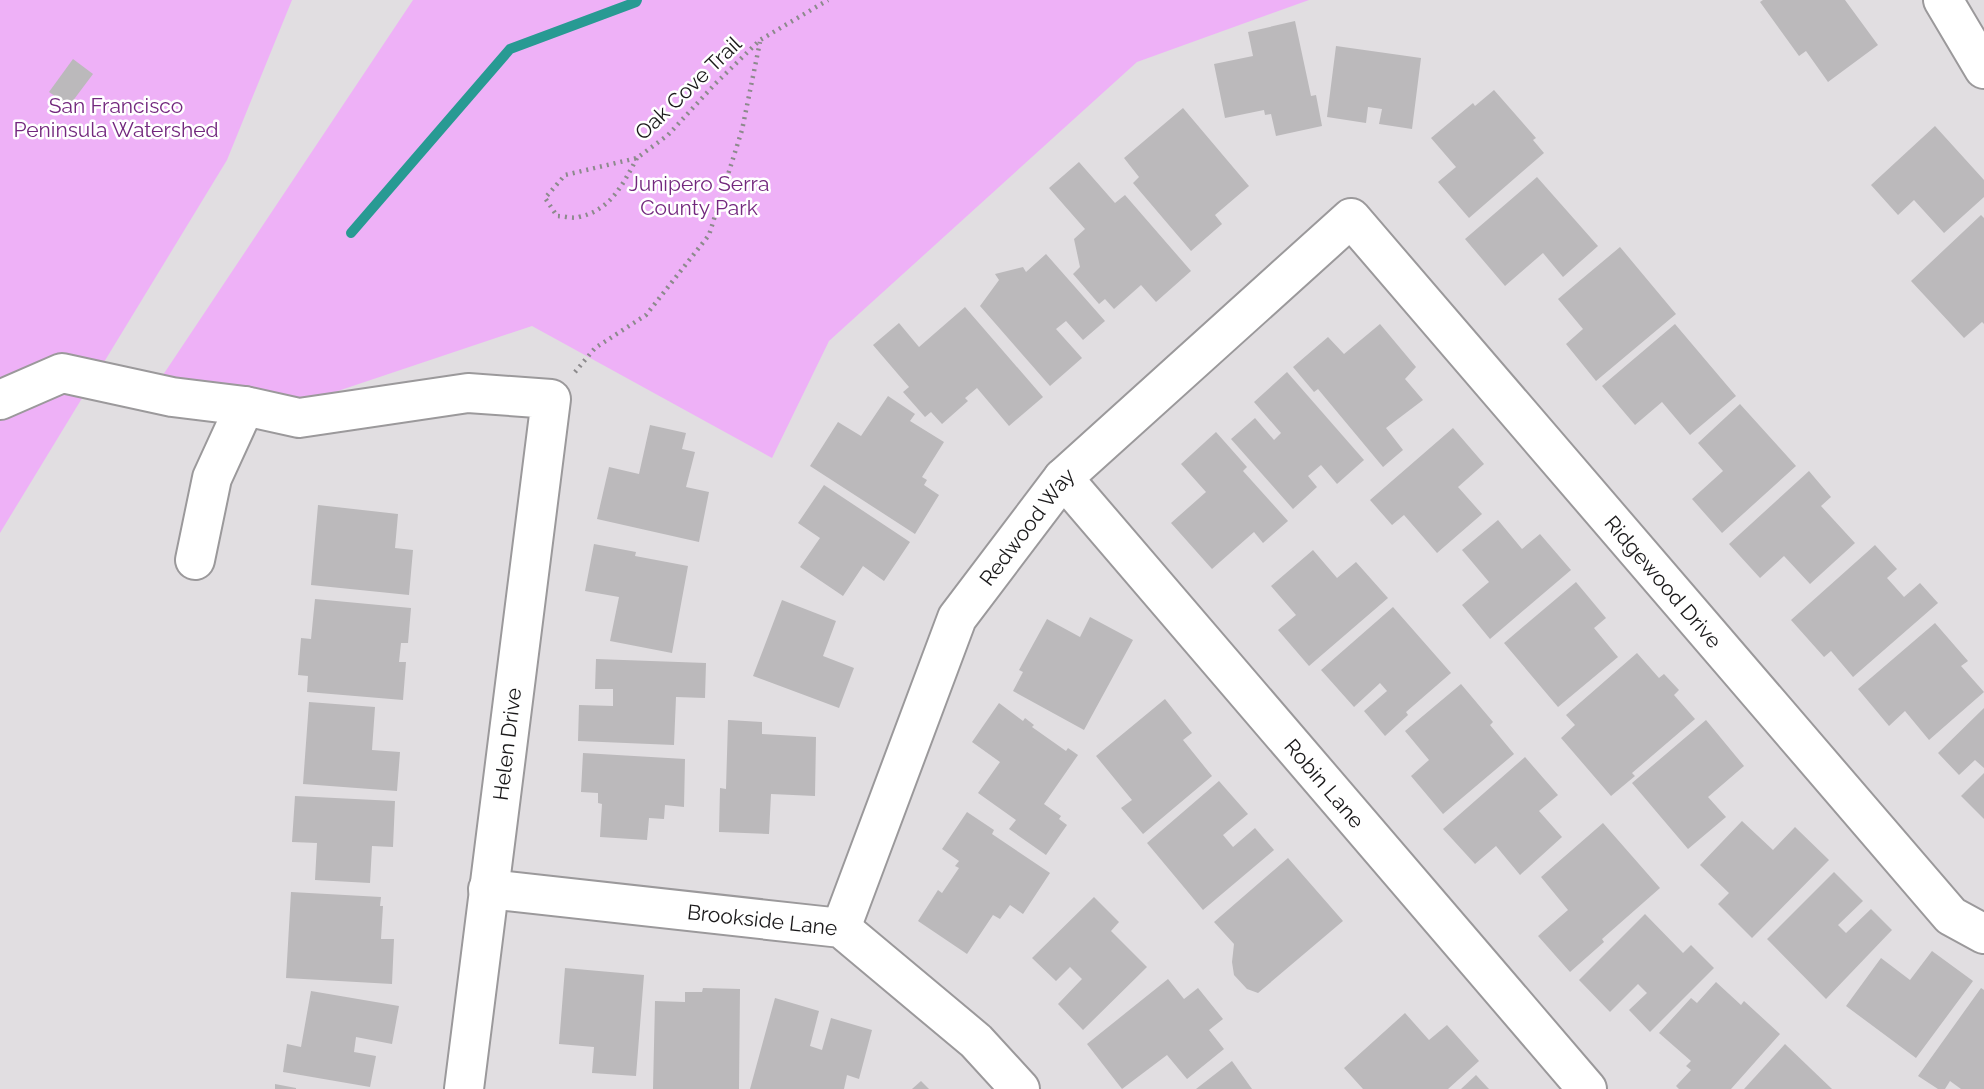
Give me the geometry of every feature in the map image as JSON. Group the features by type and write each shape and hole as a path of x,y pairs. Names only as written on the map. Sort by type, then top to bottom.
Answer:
{"street":[{"path":"1943,0 1984,69"},
{"name":"Redwood Way","path":"841,928 957,618 1063,478 1351,218"},
{"name":"Ridgewood Drive","path":"1351,218 1951,916 1984,934"},
{"path":"0,400 62,373 172,397 245,406 299,418 468,393 551,399"},
{"name":"Helen Drive","path":"464,1089 551,399"},
{"path":"195,560 212,478 245,406"},
{"name":"Robin Lane","path":"1063,478 1587,1089"},
{"name":"Brookside Lane","path":"488,890 841,928 976,1041 1020,1089"}],"path":[{"name":"Oak Cove Trail","path":"637,158 625,181 605,207 578,218 557,216 545,198 565,175 637,158 668,135 760,40 828,0"},
{"name":"Oak Cove Trail","path":"551,399 595,348 646,315 709,235 742,130 760,40"}],"green space":[{"name":"San Francisco Peninsula Watershed","path":"0,0 292,0 227,160 0,533"},
{"name":"Junipero Serra County Park","path":"413,0 1309,0 1137,62 829,341 772,458 532,326 302,403 157,384"}],"building":[{"path":"1845,0 1878,45 1828,82 1806,51 1799,56 1760,2"},
{"path":"1295,21 1311,96 1316,95 1322,126 1276,136 1271,114 1265,115 1264,110 1225,118 1214,64 1253,56 1248,32"},
{"path":"1336,46 1421,58 1412,129 1379,124 1382,109 1368,107 1366,123 1327,117"},
{"path":"73,59 93,74 69,106 49,92"},
{"path":"1494,90 1536,138 1533,140 1544,153 1469,218 1438,182 1456,167 1431,138 1473,103 1475,106"},
{"path":"1183,108 1249,186 1215,215 1222,224 1191,251 1133,183 1139,177 1124,158"},
{"path":"1935,126 1984,180 1984,197 1944,233 1914,200 1898,215 1871,185"},
{"path":"1079,162 1115,203 1125,195 1191,271 1156,302 1141,285 1114,309 1105,299 1099,304 1073,274 1080,267 1074,239 1085,229 1049,188"},
{"path":"1537,177 1598,246 1563,277 1543,253 1505,286 1465,239"},
{"path":"1981,215 1984,218 1984,324 1982,322 1964,338 1911,281"},
{"path":"1620,247 1676,314 1596,381 1566,344 1583,329 1558,299"},
{"path":"1046,254 1105,321 1083,340 1066,321 1056,329 1082,358 1050,386 980,306 999,280 995,274 1023,267 1026,272"},
{"path":"965,307 1043,397 1009,426 977,388 965,398 968,401 942,424 931,412 925,417 903,392 909,387 873,345 899,323 919,347"},
{"path":"1380,324 1416,367 1405,379 1423,400 1386,428 1403,450 1383,467 1318,389 1314,392 1293,367 1328,337 1344,354"},
{"path":"1675,324 1736,396 1690,435 1662,402 1635,425 1602,386"},
{"path":"1287,372 1364,460 1337,484 1321,465 1308,476 1317,487 1293,509 1231,439 1255,418 1274,440 1281,433 1254,402"},
{"path":"888,396 915,414 910,421 944,442 922,477 927,480 924,485 939,495 915,534 810,466 838,422 861,436"},
{"path":"1740,404 1796,466 1722,533 1692,499 1723,471 1698,443"},
{"path":"650,425 686,433 682,449 695,452 686,487 709,492 699,542 597,519 609,467 639,474"},
{"path":"1453,428 1484,464 1458,487 1482,514 1437,553 1404,515 1392,525 1370,500"},
{"path":"1216,432 1247,467 1243,471 1288,521 1263,543 1254,532 1212,569 1171,523 1206,492 1181,464"},
{"path":"1809,471 1831,497 1821,506 1855,543 1810,584 1784,556 1760,578 1729,544"},
{"path":"824,485 910,542 884,581 863,566 843,596 800,567 820,538 798,523"},
{"path":"318,505 398,514 395,548 413,550 409,595 311,585"},
{"path":"1498,520 1522,549 1540,534 1571,570 1490,639 1462,605 1489,582 1462,550"},
{"path":"594,544 636,552 635,556 688,566 672,653 610,641 619,597 585,591"},
{"path":"1875,545 1897,569 1887,578 1904,597 1920,583 1938,603 1853,677 1831,651 1824,657 1791,620"},
{"path":"1313,550 1337,578 1356,562 1388,598 1309,666 1278,630 1296,615 1271,586"},
{"path":"1576,582 1606,618 1594,628 1618,657 1558,707 1504,643"},
{"path":"315,599 411,608 408,643 401,643 399,662 406,662 403,700 307,692 308,676 298,675 301,638 311,639"},
{"path":"782,600 836,621 823,656 854,668 839,708 753,676"},
{"path":"1393,607 1451,673 1406,712 1408,715 1385,736 1364,711 1387,691 1380,683 1354,707 1321,670"},
{"path":"1090,617 1133,640 1084,730 1013,691 1023,672 1019,670 1047,619 1080,637"},
{"path":"1935,623 1968,661 1961,666 1984,692 1929,740 1905,711 1889,726 1858,689"},
{"path":"1637,653 1659,678 1664,674 1679,690 1674,695 1695,719 1632,773 1635,776 1611,796 1561,738 1575,725 1566,715"},
{"path":"596,659 706,663 705,698 676,697 674,745 578,741 579,705 613,706 613,689 595,689"},
{"path":"1461,684 1493,722 1490,725 1514,754 1443,814 1411,776 1429,760 1405,731"},
{"path":"1165,699 1192,733 1183,740 1212,776 1143,834 1121,808 1132,800 1096,756"},
{"path":"309,702 375,707 372,750 400,752 397,791 303,784"},
{"path":"999,703 1023,721 1025,718 1034,725 1032,727 1066,751 1068,748 1078,755 1044,804 1061,816 1059,819 1067,825 1046,855 1009,829 1016,820 978,793 1000,762 972,742"},
{"path":"1984,708 1984,768 1975,760 1959,775 1938,753"},
{"path":"728,720 762,722 762,734 816,737 815,796 771,794 769,834 719,832 720,788 726,789"},
{"path":"1706,720 1744,766 1708,797 1726,817 1688,849 1632,783"},
{"path":"583,753 685,759 684,807 665,805 664,819 649,818 647,840 600,837 602,804 598,803 598,793 581,792"},
{"path":"1525,757 1558,795 1539,811 1562,837 1520,875 1496,846 1475,864 1443,829"},
{"path":"1984,773 1984,819 1961,796"},
{"path":"1219,781 1248,814 1223,835 1233,847 1255,828 1274,850 1203,910 1147,843"},
{"path":"295,796 395,801 393,847 372,846 370,883 315,880 317,843 292,842"},
{"path":"967,812 994,830 992,834 1050,873 1023,914 1010,905 1000,919 993,915 967,954 918,921 938,890 942,893 959,868 955,866 959,861 942,849"},
{"path":"1742,821 1773,850 1795,827 1829,860 1752,938 1718,904 1729,893 1700,865"},
{"path":"1603,823 1660,888 1602,939 1604,942 1570,972 1538,936 1568,910 1541,877"},
{"path":"1288,858 1343,921 1258,993 1247,989 1234,975 1234,944 1214,922"},
{"path":"1834,872 1863,901 1838,925 1846,933 1871,909 1892,930 1826,999 1767,939"},
{"path":"291,892 381,897 381,939 394,939 392,984 286,978"},
{"path":"1094,897 1119,922 1111,931 1147,967 1083,1030 1058,1004 1082,979 1070,967 1056,981 1032,958"},
{"path":"1645,914 1683,953 1691,945 1714,968 1650,1032 1629,1010 1647,993 1638,984 1610,1012 1579,980"},
{"path":"1932,951 1973,981 1916,1058 1846,1006 1881,958 1910,980"},
{"path":"565,968 644,975 636,1076 592,1073 594,1047 559,1044"},
{"path":"1168,979 1184,999 1198,988 1223,1019 1209,1030 1224,1049 1187,1079 1167,1055 1122,1089 1087,1044"},
{"path":"1716,982 1741,1005 1744,1001 1780,1034 1731,1089 1679,1089 1676,1086 1691,1070 1686,1066 1691,1061 1659,1033 1691,998 1697,1003"},
{"path":"703,988 740,989 739,1089 653,1089 655,1001 685,1002 685,992 702,992"},
{"path":"1981,988 1984,990 1984,1089 1961,1089 1950,1081 1945,1089 1938,1089 1918,1076"},
{"path":"311,991 399,1006 392,1044 356,1037 354,1052 376,1056 370,1087 283,1072 287,1044 301,1047"},
{"path":"775,998 819,1011 810,1046 822,1050 831,1018 872,1030 859,1079 847,1075 844,1089 750,1089"},
{"path":"1405,1013 1429,1040 1447,1025 1479,1061 1448,1089 1363,1089 1344,1068"},
{"path":"1785,1044 1832,1089 1744,1089"},
{"path":"1232,1061 1252,1089 1196,1089"},
{"path":"1476,1075 1489,1089 1461,1089"},
{"path":"921,1081 929,1089 912,1089"},
{"path":"275,1084 296,1088 296,1089 275,1089"}],"waterway":[{"path":"351,233 510,49 637,0"}]}
